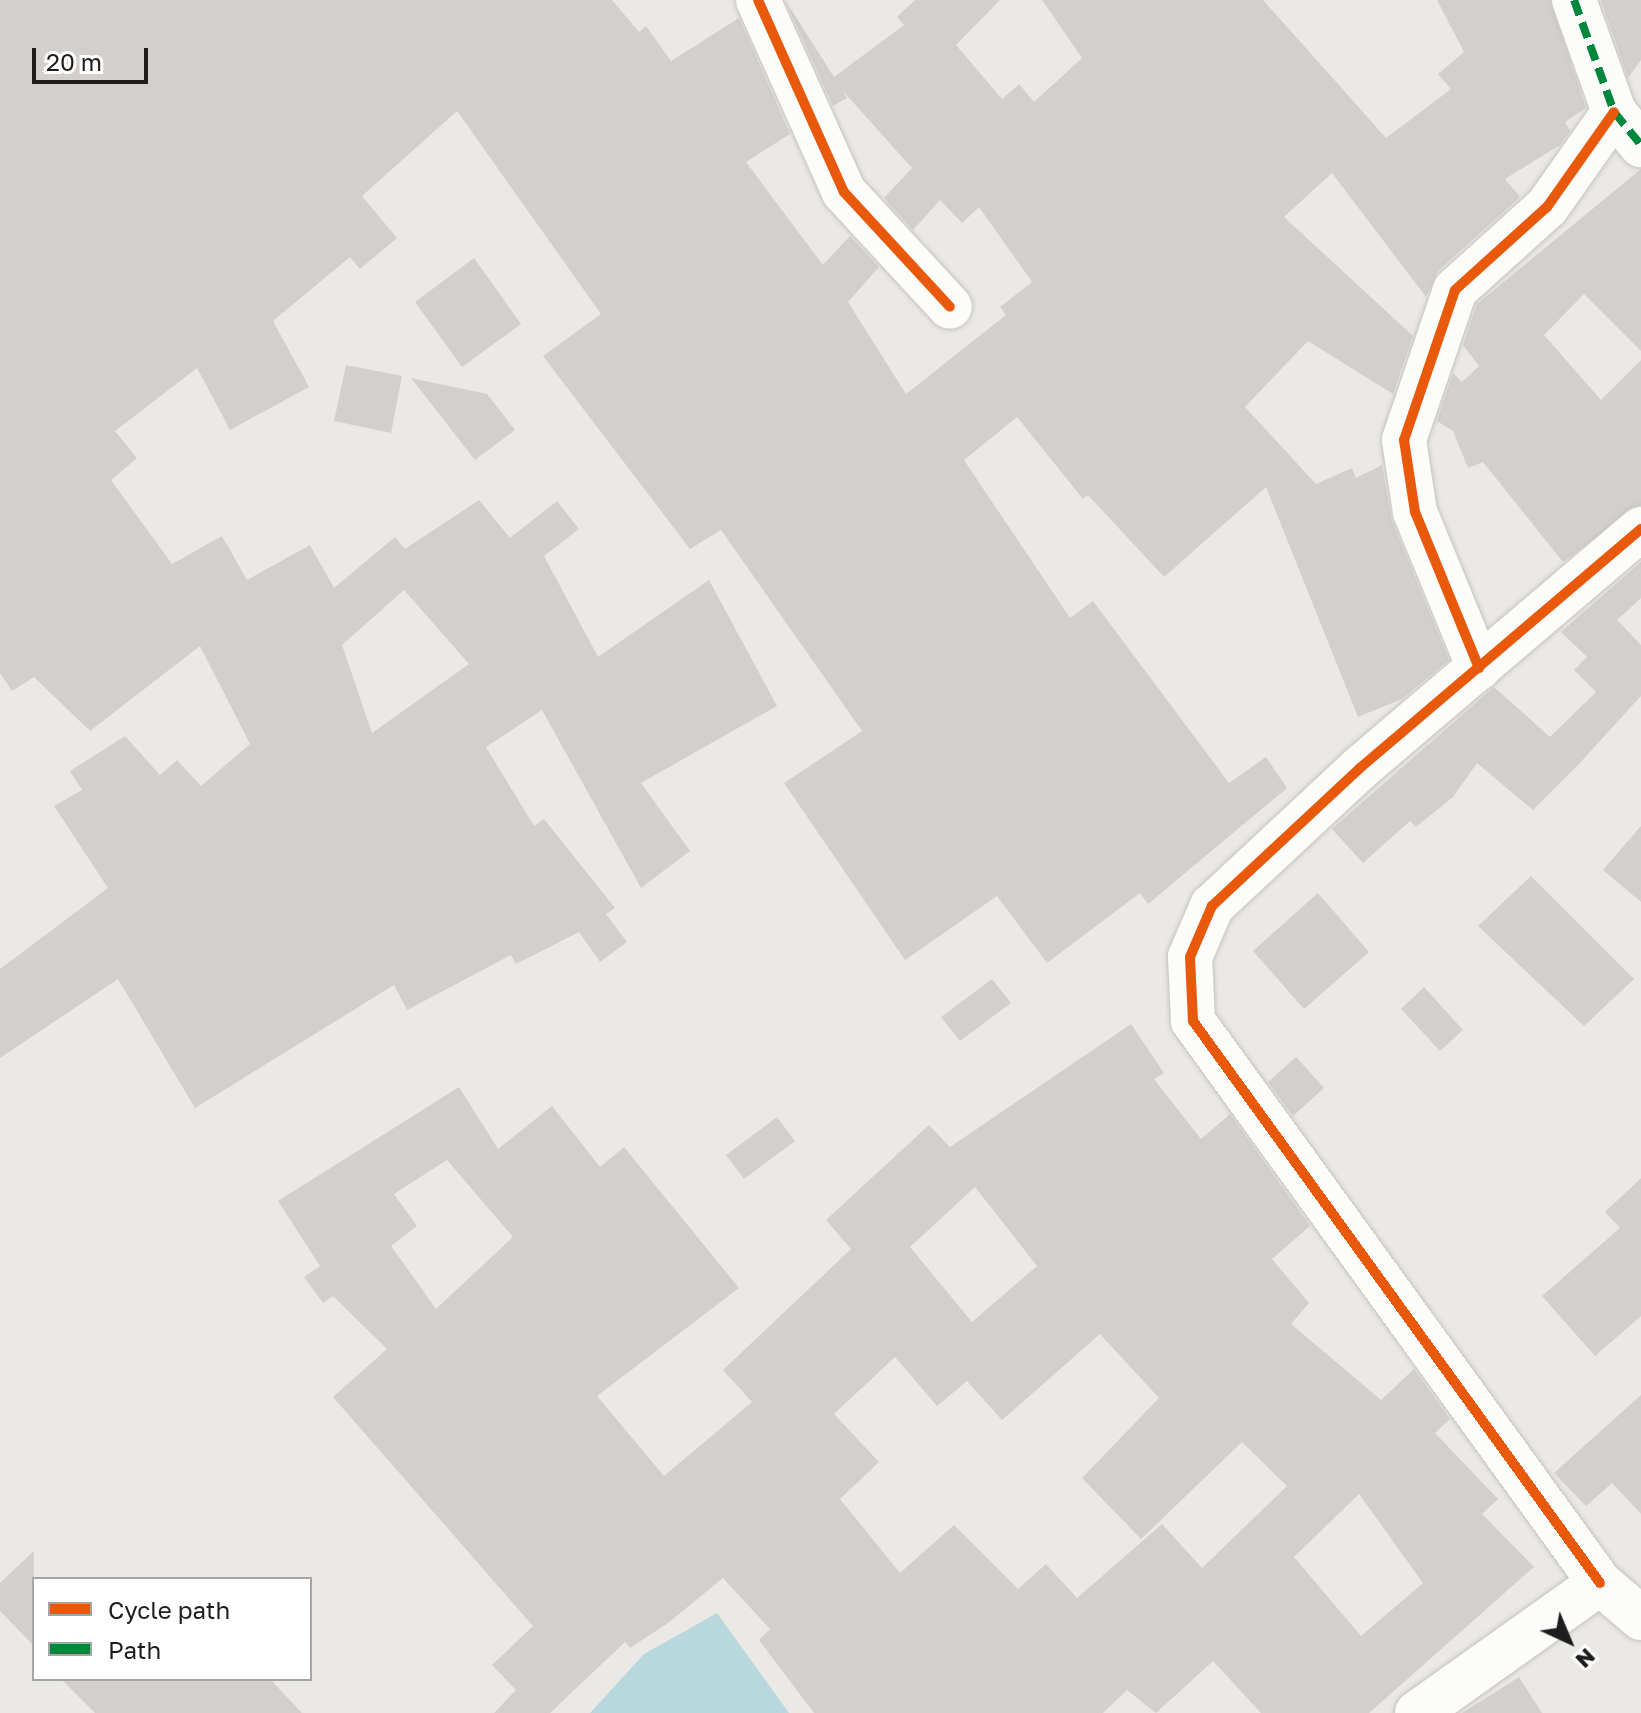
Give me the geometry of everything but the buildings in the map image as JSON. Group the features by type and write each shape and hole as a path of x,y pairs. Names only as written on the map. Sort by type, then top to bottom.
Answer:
{"street":[{"path":"758,0 844,192 950,307"},
{"path":"1479,668 1415,512 1404,440 1455,290 1627,129 1574,0"},
{"path":"1641,529 1479,668 1212,906 1190,957 1193,1021 1600,1583 1641,1618"},
{"path":"1417,1713 1600,1583"}],"water":[{"path":"717,1613 789,1713 590,1713 644,1654"}],"marked path":[{"path":"1574,0 1614,112 1641,145"}],"cycle path":[{"path":"758,0 844,192 950,307"},
{"path":"1479,668 1415,512 1404,440 1455,290 1547,207 1614,112"},
{"path":"1600,1583 1193,1021 1190,957 1212,906 1360,768 1641,529"}]}
